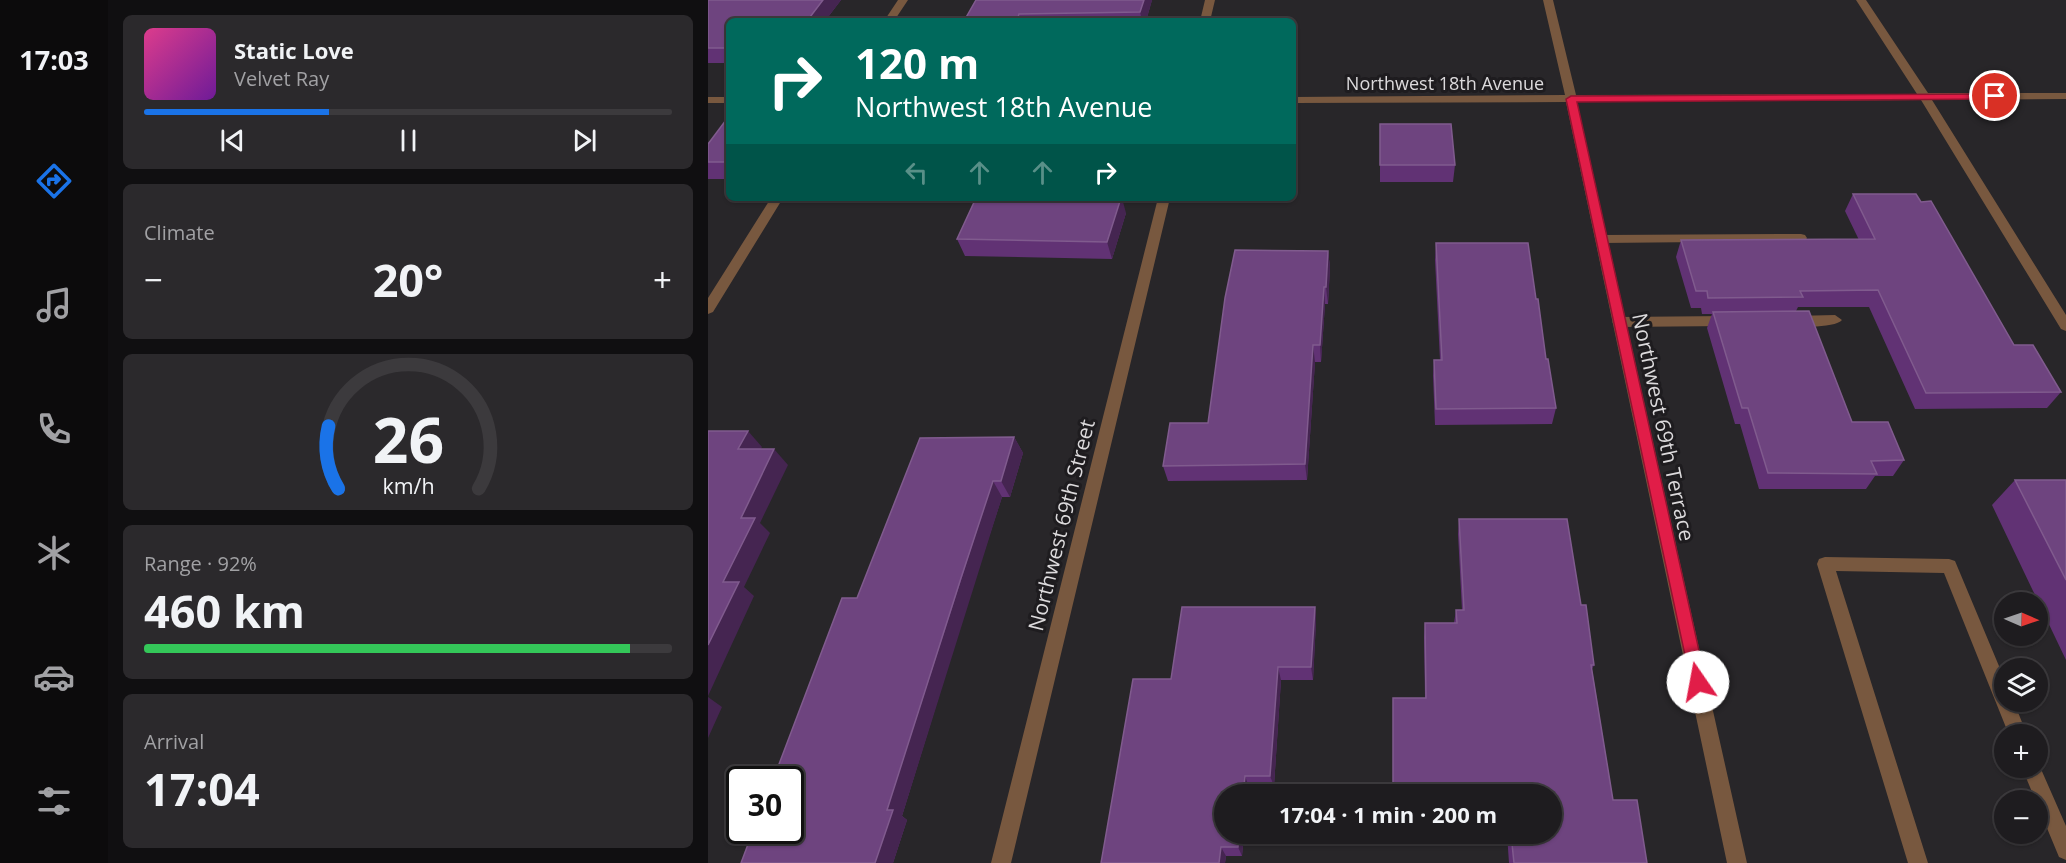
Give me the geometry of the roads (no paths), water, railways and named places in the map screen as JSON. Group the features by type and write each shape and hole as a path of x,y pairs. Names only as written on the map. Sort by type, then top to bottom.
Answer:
{"street":[{"path":"891,18 903,0"},
{"path":"1206,18 1210,0"},
{"name":"Northwest 69th Terrace","path":"1548,0 1737,863"},
{"path":"1861,0 1925,98 2066,326"},
{"name":"Northwest 18th Avenue","path":"1296,100 2066,96"},
{"path":"708,100 726,100"},
{"path":"708,309 775,201"},
{"name":"Northwest 69th Street","path":"1001,863 1163,201"},
{"path":"1602,239 1801,238"},
{"path":"1775,321 1835,320"},
{"path":"1620,322 1739,321"},
{"path":"1918,863 1825,564 1949,566 1994,676"},
{"path":"2036,778 2066,850"}]}
